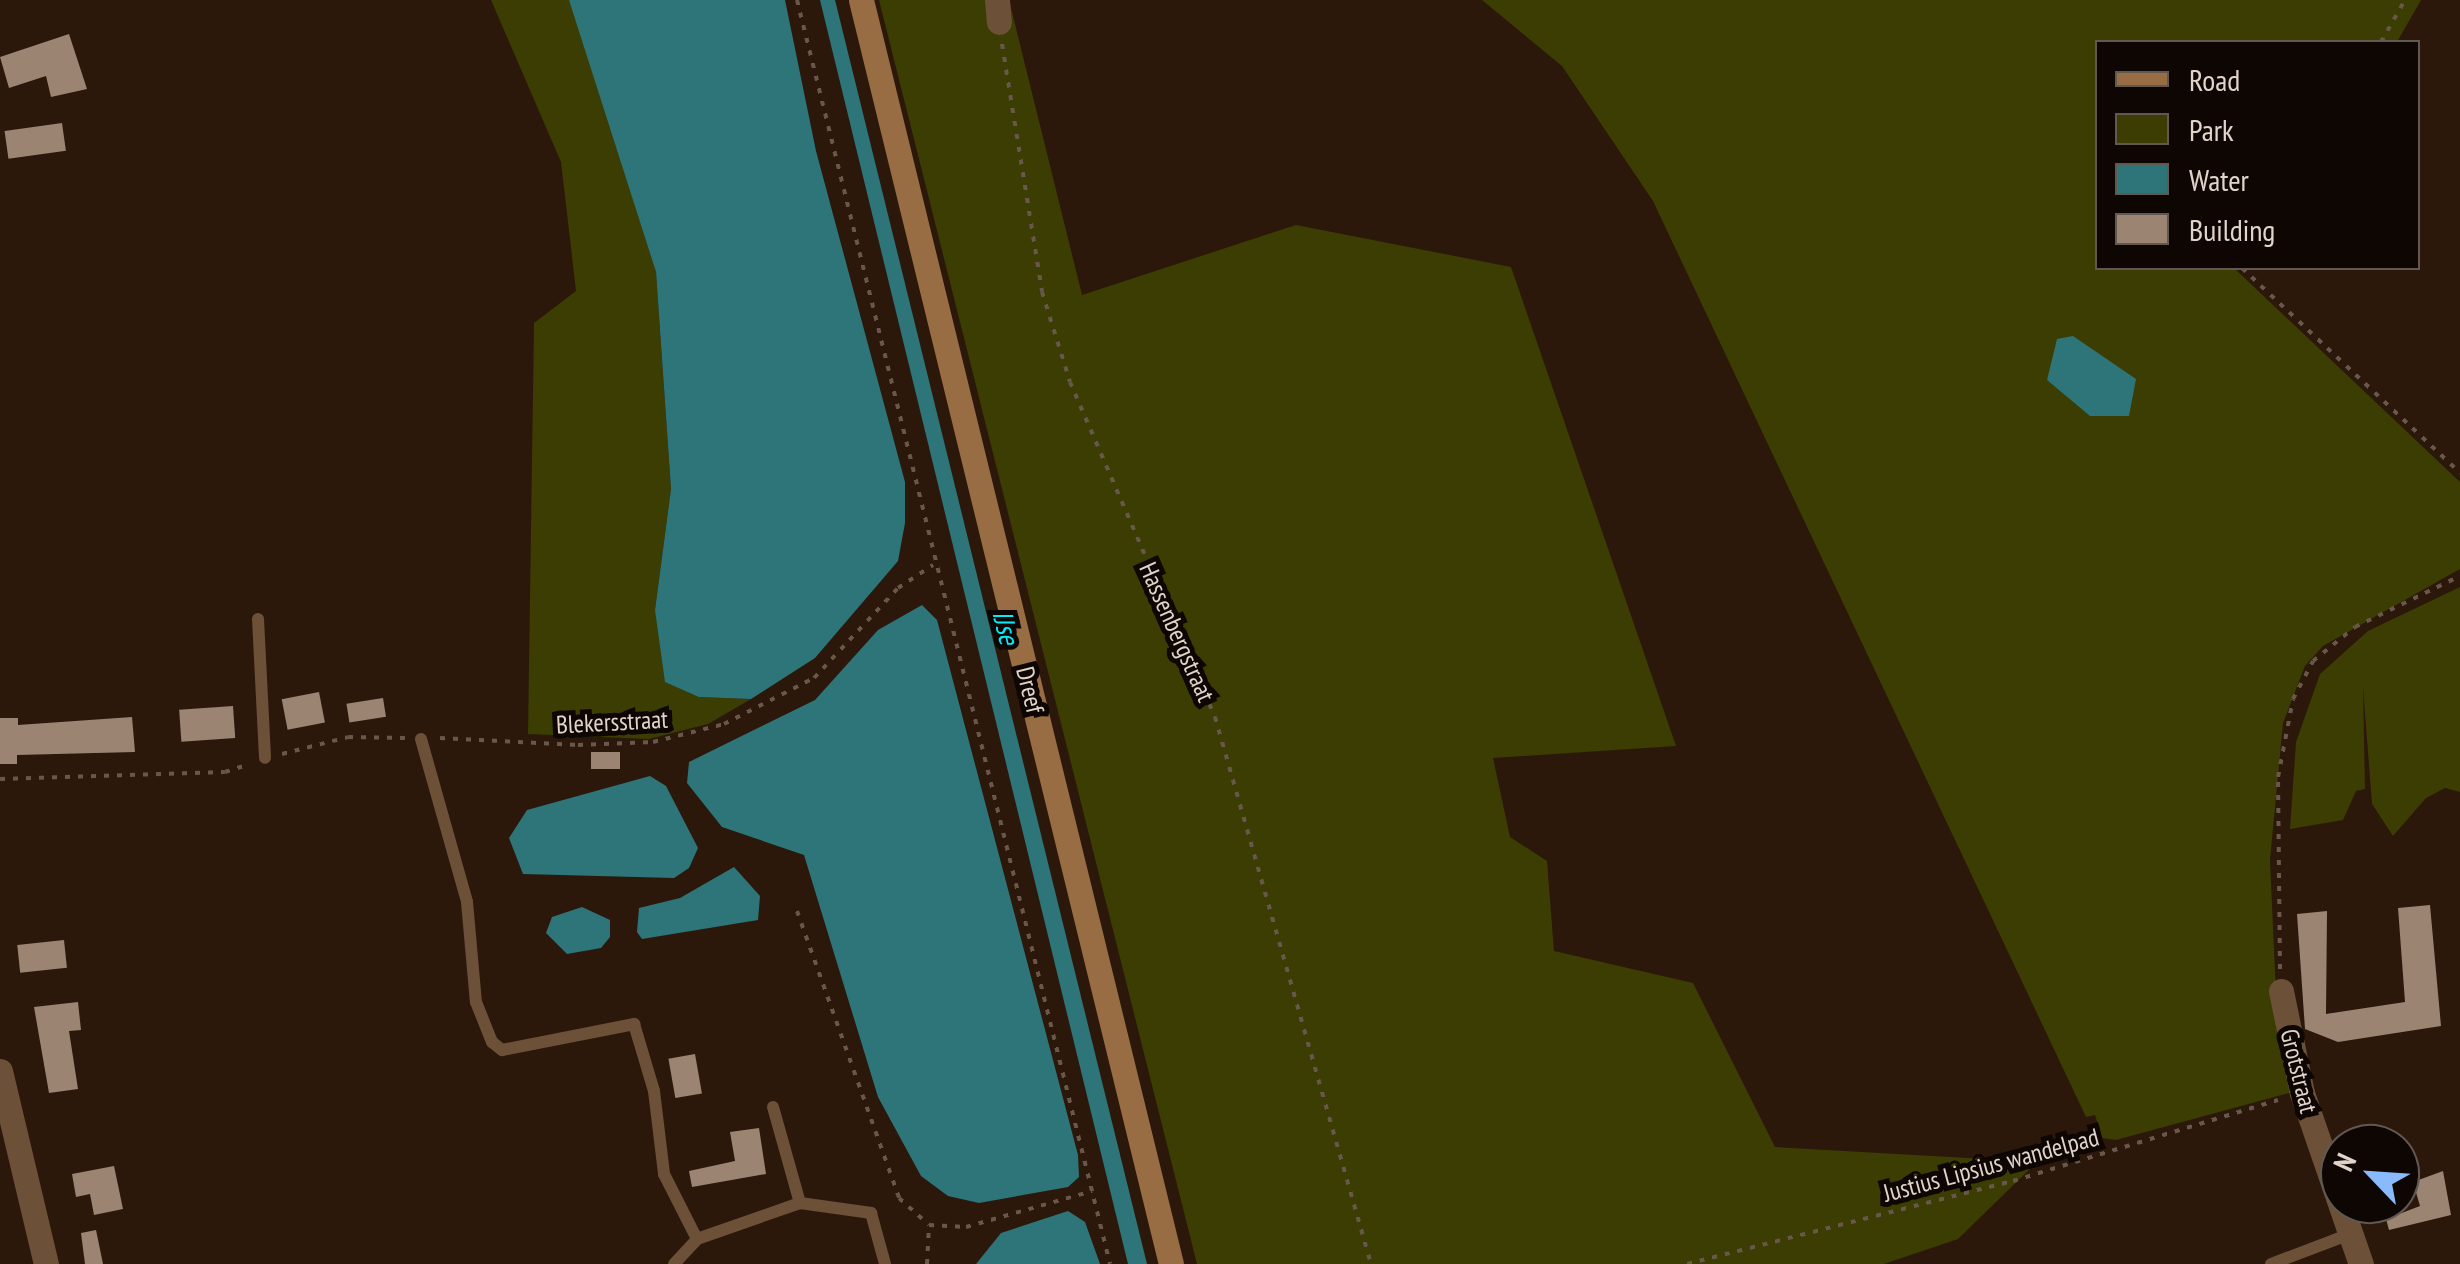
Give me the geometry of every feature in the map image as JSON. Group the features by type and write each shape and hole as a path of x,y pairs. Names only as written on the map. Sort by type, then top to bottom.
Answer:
{"main road":[{"name":"Dreef","path":"862,0 1171,1264"}],"street":[{"name":"Grotstraat","path":"2281,990 2302,1093 2361,1264"},
{"path":"0,1072 46,1264"},
{"path":"2350,1234 2366,1241 2380,1264"}],"lane":[{"path":"258,619 266,758"},
{"path":"421,739 467,902 476,1002 492,1042 502,1050 634,1024 654,1091 664,1174 696,1239"},
{"path":"773,1107 800,1203"},
{"path":"674,1264 696,1239 800,1203 871,1213 886,1264"},
{"path":"2271,1264 2350,1234"}],"path":[{"path":"797,0 933,565 1110,1264"},
{"path":"2381,40 2405,0"},
{"name":"Hassenbergstraat","path":"998,11 1042,292 1070,382 1215,717 1372,1264"},
{"path":"2244,270 2460,473"},
{"name":"Blekersstraat","path":"534,742 654,742 758,710 814,678 898,588 933,565"},
{"path":"2281,990 2278,777 2293,699 2313,661 2355,627 2460,576"},
{"path":"797,912 899,1198 929,1225 966,1227 1092,1191"},
{"name":"Justius Lipsius wandelpad","path":"1688,1264 2013,1180 2302,1093"},
{"path":"927,1264 929,1225"}],"green space":[{"path":"491,0 569,0 656,272 671,489 655,610 699,697 751,699 708,724 649,739 528,734 534,323 576,291 561,162"},
{"path":"879,0 1009,0 1082,295 1296,225 1511,267 1676,746 1493,758 1510,837 1547,861 1554,951 1693,983 1775,1147 2037,1162 1958,1239 1884,1264 1197,1264"},
{"path":"1482,0 2421,0 2398,40 2095,40 2095,270 2236,270 2460,482 2460,569 2323,646 2305,666 2283,723 2270,860 2277,1017 2293,1092 2116,1140 2102,1138 2095,1115 2086,1117 1653,201 1562,66"},
{"path":"2460,587 2460,792 2445,788 2426,798 2393,836 2372,804 2363,687 2365,789 2356,791 2343,820 2290,829 2296,742 2320,674 2368,631"}],"water":[{"path":"569,0 785,0 816,151 905,482 905,523 898,561 815,658 751,699 699,697 665,682 655,610 671,489 656,272"},
{"path":"820,0 835,0 1147,1264 1128,1264"},
{"path":"2073,336 2136,379 2129,416 2090,416 2047,380 2057,339"},
{"path":"922,605 937,620 1078,1155 1079,1177 1068,1187 979,1203 948,1196 921,1176 878,1097 804,855 722,827 687,783 689,762 815,700 878,630"},
{"path":"650,776 666,786 698,848 689,868 674,878 523,874 509,838 527,810"},
{"path":"734,867 760,896 758,920 642,939 637,932 639,908 680,898"},
{"path":"582,907 610,920 610,937 601,948 567,954 546,933 552,917"},
{"path":"1068,1211 1085,1222 1100,1264 976,1264 1001,1233"}],"building":[{"path":"69,34 87,89 51,97 46,76 9,88 0,57"},
{"path":"62,123 66,151 8,159 5,131"},
{"path":"319,692 325,722 288,730 282,699"},
{"path":"383,698 386,717 349,723 346,704"},
{"path":"233,706 235,738 181,742 179,710"},
{"path":"132,717 135,752 17,755 17,764 0,764 0,718 18,718 18,725"},
{"path":"591,752 620,752 620,769 591,769"},
{"path":"2430,905 2441,1026 2338,1042 2305,1029 2297,914 2327,911 2326,1014 2405,1002 2398,908"},
{"path":"64,940 67,968 20,973 17,945"},
{"path":"78,1002 81,1030 69,1031 78,1089 49,1093 34,1007"},
{"path":"695,1054 702,1093 675,1098 668,1059"},
{"path":"759,1128 766,1174 692,1187 689,1171 735,1161 730,1132"},
{"path":"114,1166 123,1209 94,1215 90,1194 76,1197 72,1174"},
{"path":"2443,1171 2451,1215 2420,1222 2420,1179"},
{"path":"2387,1224 2414,1224 2389,1230"},
{"path":"96,1230 103,1264 85,1264 81,1233"}],"water label":[{"name":"IJse","path":"1006,627"}]}
